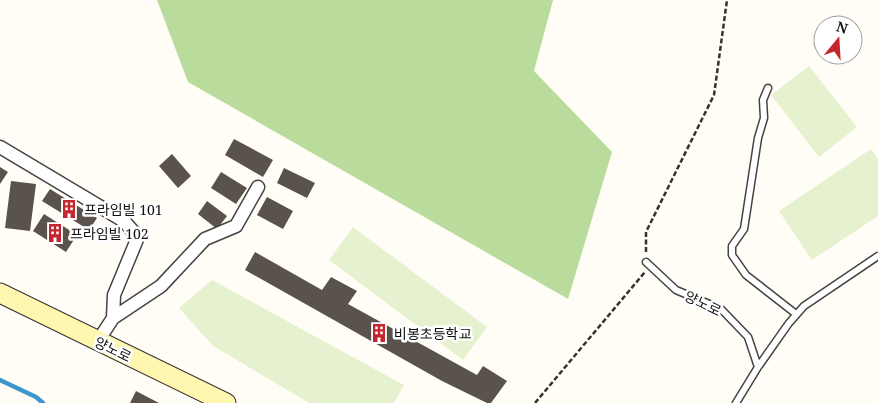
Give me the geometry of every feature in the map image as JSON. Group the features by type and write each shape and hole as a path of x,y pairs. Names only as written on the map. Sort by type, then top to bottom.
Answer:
{"street":[{"path":"0,147 124,222 138,236 114,295 113,318"},
{"path":"98,342 113,318 161,286 205,239 236,226 258,187"},
{"name":"양노로","path":"0,293 226,403"}],"lane":[{"path":"768,88 763,100 764,118 758,138 744,230 732,246 732,255 746,275 796,314"},
{"path":"736,403 758,367 796,314 804,306 878,256"},
{"name":"양노로","path":"646,262 676,290 721,309 748,338 758,367"}],"path":[{"path":"535,403 646,270 646,232 714,95 727,0"}],"green space":[{"path":"157,0 553,0 534,71 612,152 568,299 188,82"},
{"path":"809,66 857,127 819,157 771,95"},
{"path":"871,149 878,159 878,216 812,260 779,211"},
{"path":"353,227 487,327 463,360 329,260"},
{"path":"212,280 404,385 394,403 309,403 213,346 179,308"}],"building":[{"path":"234,139 273,160 263,177 225,155"},
{"path":"172,154 191,176 178,188 159,166"},
{"path":"0,167 8,172 0,184"},
{"path":"284,168 315,183 307,198 277,183"},
{"path":"221,172 247,188 236,204 211,188"},
{"path":"11,181 36,184 30,231 5,228"},
{"name":"프라임빌 101","path":"50,189 97,218 89,230 42,201"},
{"path":"267,197 293,211 283,229 257,215"},
{"path":"207,201 227,216 217,229 198,214"},
{"name":"프라임빌 102","path":"44,214 77,235 66,252 33,231"},
{"name":"비봉초등학교","path":"255,252 322,290 331,277 357,291 348,304 477,375 483,366 507,381 491,403 487,403 442,381 245,270"},
{"path":"136,391 159,403 130,403"}],"waterway":[{"path":"0,380 36,397 43,403"}],"place":[{"name":"프라임빌 101","path":"69,209"},
{"name":"프라임빌 102","path":"55,233"},
{"name":"비봉초등학교","path":"379,333"}]}
